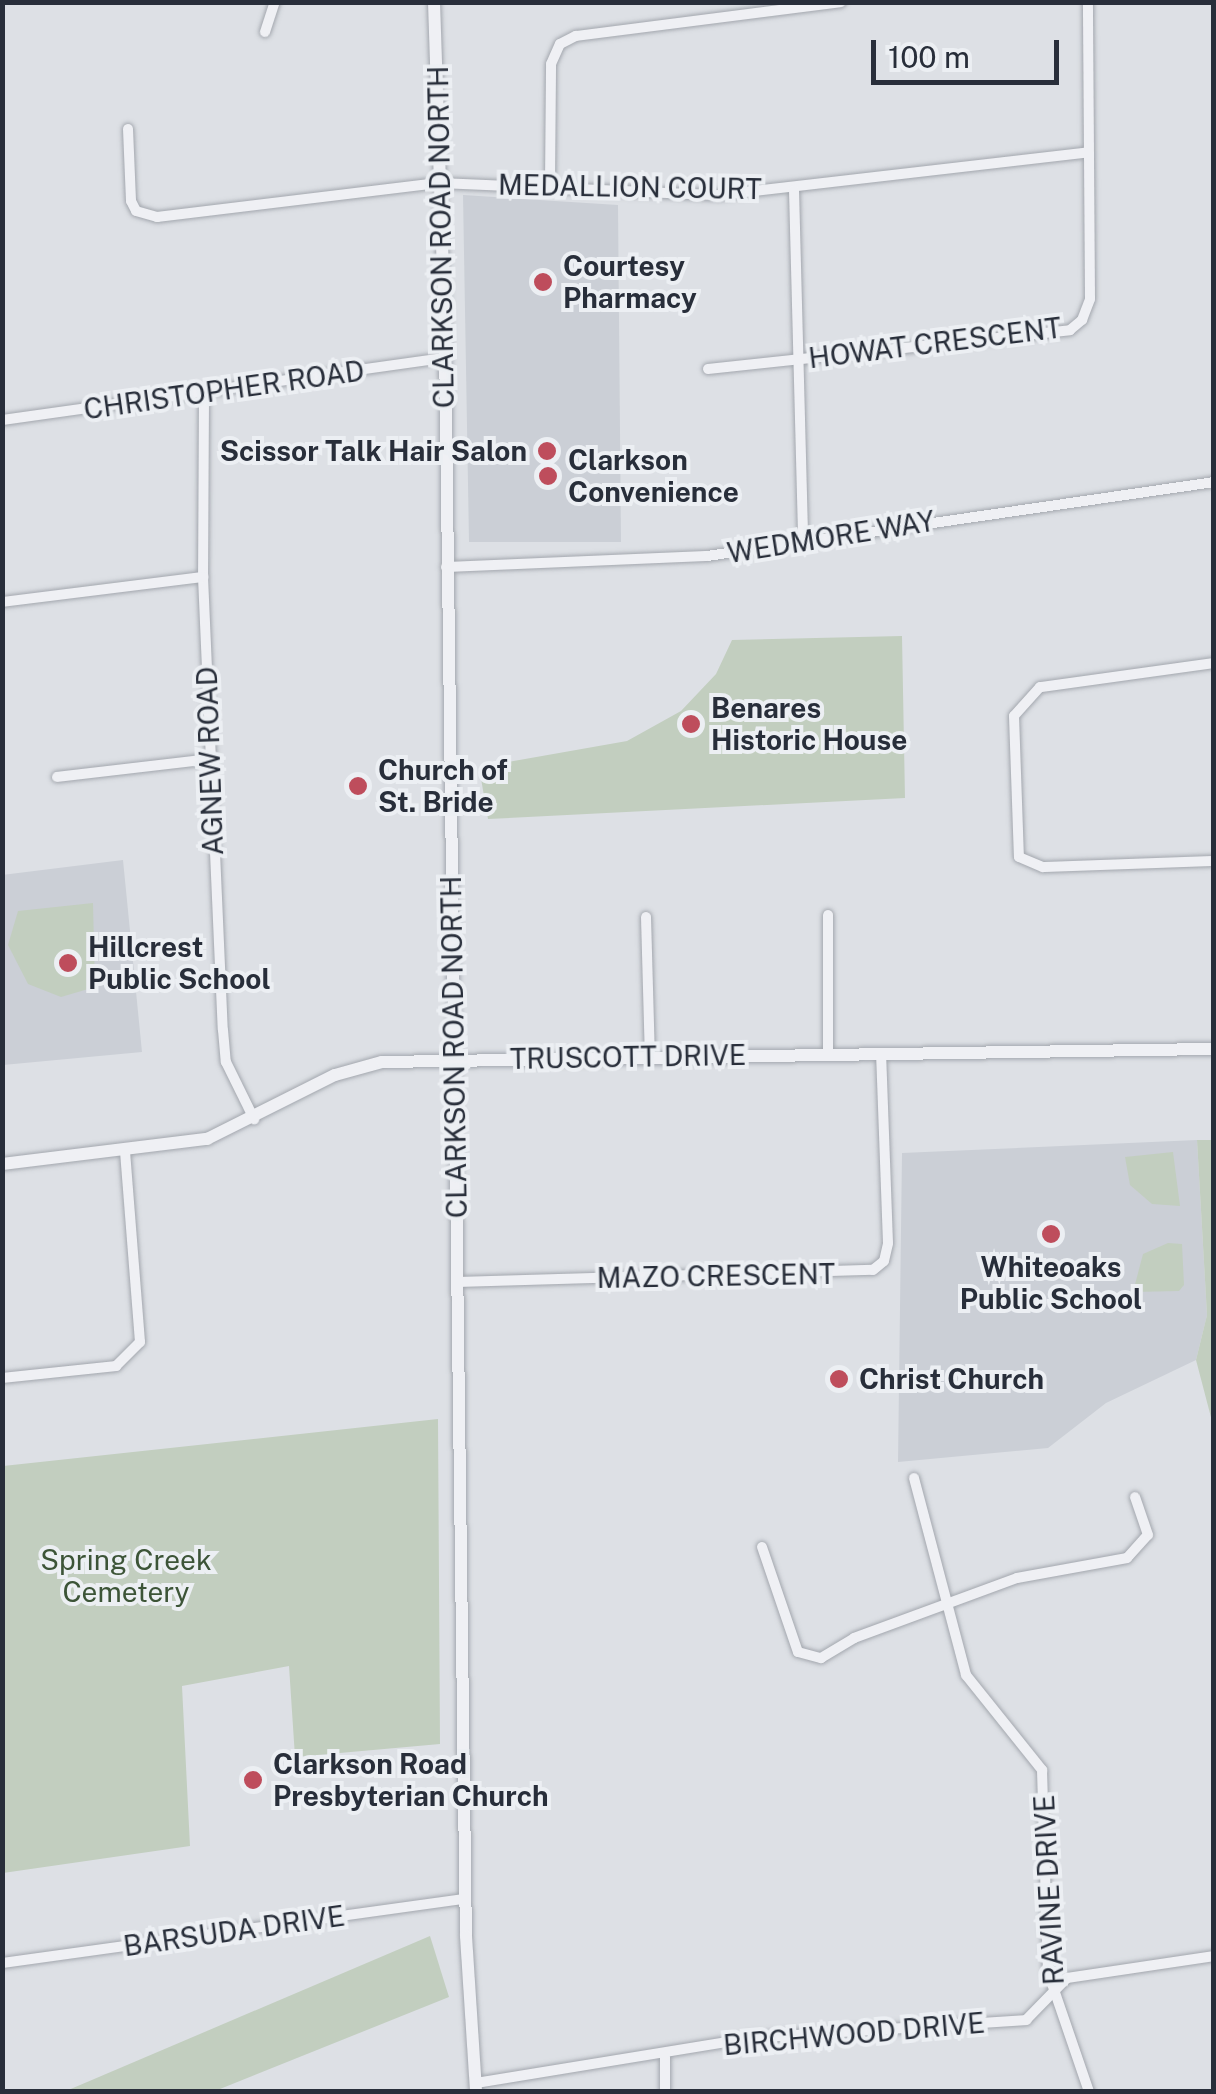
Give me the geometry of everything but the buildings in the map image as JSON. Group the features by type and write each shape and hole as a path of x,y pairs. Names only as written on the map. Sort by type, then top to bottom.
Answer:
{"street":[{"path":"264,32 275,2"},
{"name":"CLARKSON ROAD NORTH","path":"434,2 446,358 465,1899 476,2087"},
{"path":"550,184 551,64 560,44 576,36 841,2"},
{"name":"HOWAT CRESCENT","path":"708,368 1070,330 1090,299 1088,2"},
{"name":"MEDALLION COURT","path":"128,128 131,201 145,216 440,183 550,184 720,195 794,190 1089,152"},
{"path":"794,190 802,540"},
{"name":"CHRISTOPHER ROAD","path":"2,420 204,396 446,358"},
{"name":"AGNEW ROAD","path":"204,396 203,578 226,1062 254,1119"},
{"name":"WEDMORE WAY","path":"446,567 707,556 1214,482"},
{"path":"2,602 203,578"},
{"path":"1214,663 1040,687 1014,716 1019,856 1043,867 1214,861"},
{"path":"57,777 210,759"},
{"path":"828,915 828,1053"},
{"path":"646,917 650,1056"},
{"name":"TRUSCOTT DRIVE","path":"2,1164 207,1139 357,1066 455,1060 1214,1048"},
{"name":"MAZO CRESCENT","path":"457,1282 873,1270 884,1261 888,1242 881,1054"},
{"path":"2,1378 116,1366 140,1342 125,1152"},
{"name":"RAVINE DRIVE","path":"914,1478 966,1676 1042,1770 1052,1990 1089,2092"},
{"path":"762,1547 798,1652 809,1660 1017,1578 1127,1558 1148,1534 1135,1497"},
{"name":"BARSUDA DRIVE","path":"2,1963 465,1899"},
{"name":"BIRCHWOOD DRIVE","path":"476,2087 750,2038 1026,2020 1066,1978 1090,1971 1214,1956"},
{"path":"665,2056 665,2092"}],"shaded area":[{"path":"463,195 618,205 621,542 469,542"},
{"name":"Hillcrest Public School","path":"123,860 142,1052 3,1065 2,875"},
{"name":"Whiteoaks Public School","path":"1197,1140 1207,1315 1196,1360 1106,1403 1048,1448 898,1462 902,1153"}],"green space":[{"path":"902,636 905,798 488,819 479,767 627,741 681,711 716,674 732,640"},
{"path":"93,903 95,987 61,997 28,984 8,945 18,911"},
{"path":"1197,1140 1213,1140 1213,1425 1196,1360 1207,1315"},
{"path":"1173,1152 1180,1206 1152,1204 1130,1185 1125,1157"},
{"path":"1168,1243 1182,1244 1184,1285 1179,1291 1133,1292 1143,1254"},
{"name":"Spring Creek Cemetery","path":"438,1419 440,1744 295,1757 289,1666 182,1686 190,1846 3,1873 3,1466"},
{"path":"430,1936 449,1997 215,2091 66,2091"}],"place":[{"name":"Courtesy Pharmacy","path":"543,282"},
{"name":"Scissor Talk Hair Salon","path":"547,451"},
{"name":"Clarkson Convenience","path":"548,476"},
{"name":"Benares Historic House","path":"691,724"},
{"name":"Church of St. Bride","path":"358,786"},
{"name":"Hillcrest Public School","path":"68,963"},
{"name":"Whiteoaks Public School","path":"1051,1234"},
{"name":"Christ Church","path":"839,1379"},
{"name":"Clarkson Road Presbyterian Church","path":"253,1780"}]}
